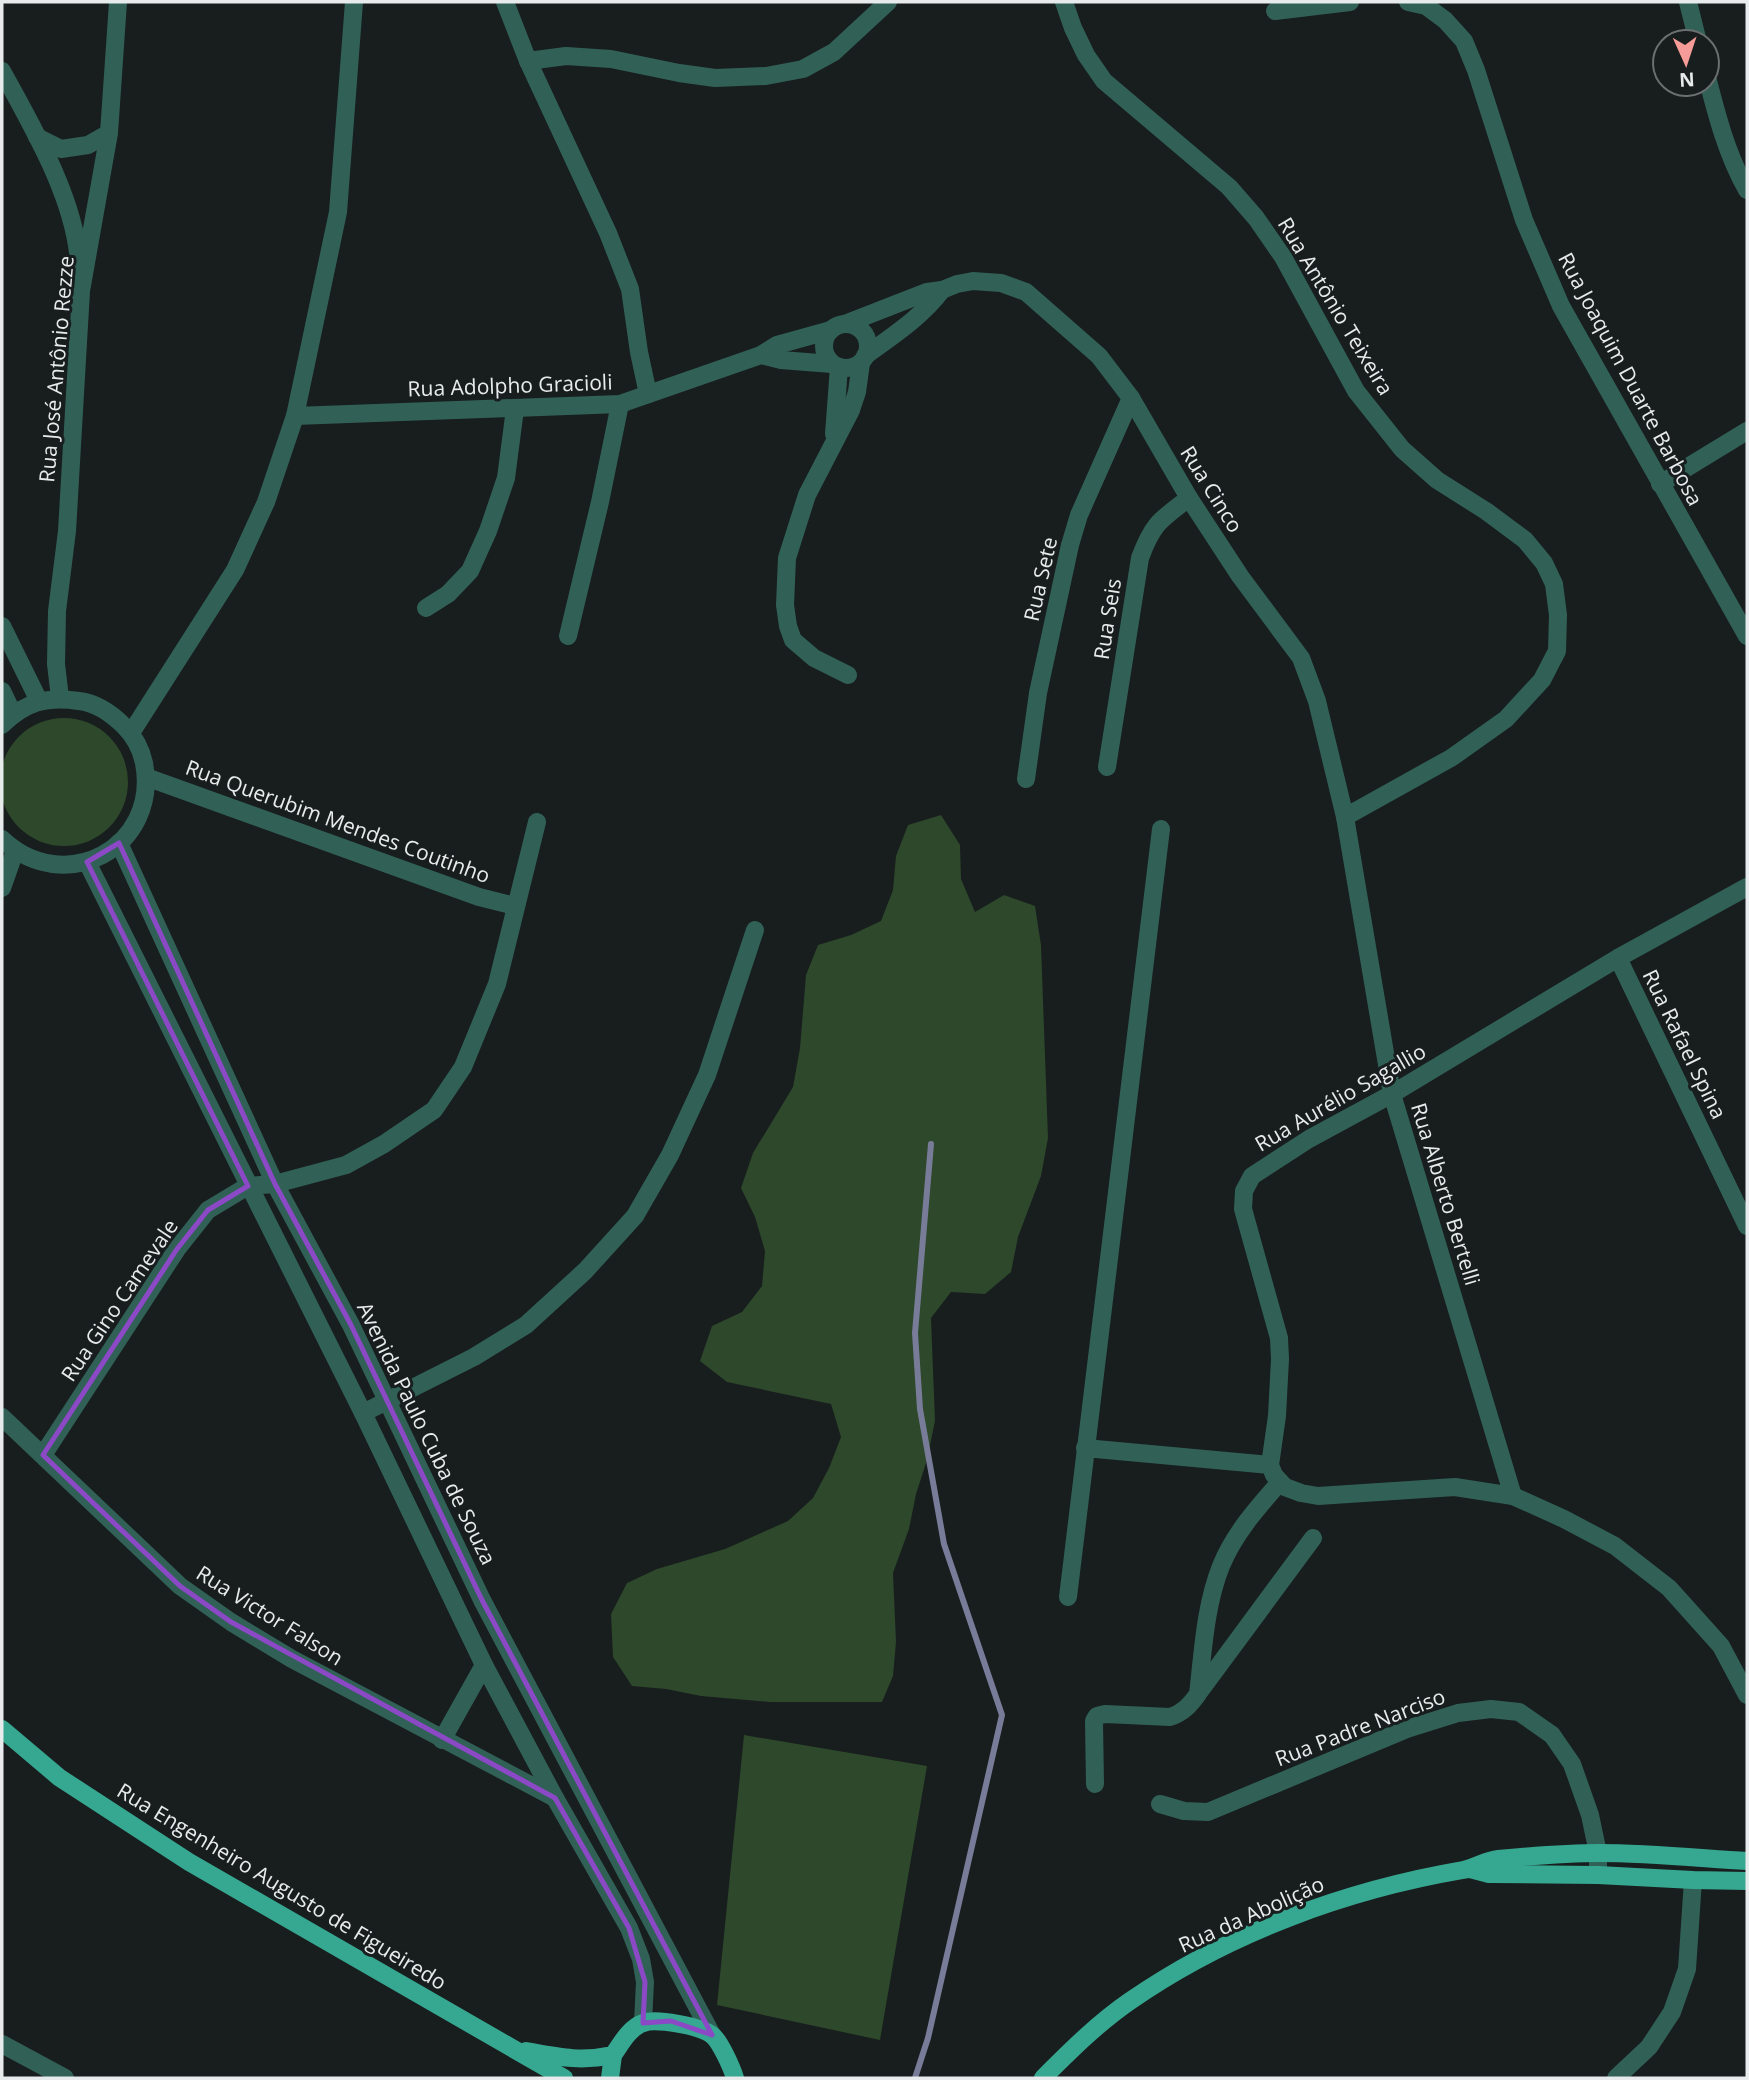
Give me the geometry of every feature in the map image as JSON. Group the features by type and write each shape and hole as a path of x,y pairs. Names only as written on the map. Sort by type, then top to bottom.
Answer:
{"main road":[{"name":"Rua Engenheiro Augusto de Figueiredo","path":"2,1729 60,1778 189,1862 564,2078"},
{"name":"Rua da Abolição","path":"1043,2078 1081,2040 1129,2002 1171,1975 1225,1945 1335,1901 1414,1878 1469,1869 1494,1859 1598,1853 1747,1861"},
{"name":"Rua da Abolição","path":"1469,1869 1489,1874 1747,1881"},
{"path":"610,2078 613,2055 628,2035 643,2023 671,2021 712,2035 726,2056 735,2078"},
{"name":"Rua Engenheiro Augusto de Figueiredo","path":"512,2048 575,2059 591,2060 613,2055"}],"street":[{"name":"Rua José Antônio Rezze","path":"60,698 56,664 57,611 67,531 81,291 109,133 118,2"},
{"path":"131,733 235,570 266,502 296,416 338,212 354,2"},
{"path":"505,2 528,61 608,233 630,289 648,394"},
{"path":"528,61 566,56 611,59 715,78 766,76 803,69 834,52 888,2"},
{"name":"Rua Antônio Teixeira","path":"1064,2 1086,55 1104,81 1229,187 1256,218 1283,257 1356,391 1402,449 1437,480 1525,540 1544,563 1554,584 1558,615 1557,651 1542,680 1506,719 1451,758 1345,817"},
{"path":"1275,11 1350,2"},
{"name":"Rua Joaquim Duarte Barbosa","path":"1408,2 1426,6 1445,20 1464,41 1476,70 1524,220 1561,306 1747,636"},
{"path":"1688,2 1694,28"},
{"path":"2,71 37,136 69,209 78,242 81,291"},
{"path":"1712,98 1718,121 1747,190"},
{"path":"37,136 61,149 88,145 109,133"},
{"name":"Rua Cinco","path":"838,327 927,292 973,281 1001,283 1026,292 1100,356 1131,398 1189,498 1240,576 1301,658 1317,701 1345,817"},
{"path":"848,675 814,658 793,640 785,605 789,548 807,495 851,410 863,360 868,349 864,334 859,329 838,327 824,343 825,354 836,366 847,369 863,360 916,317 942,290"},
{"name":"Rua Adolpho Gracioli","path":"296,416 620,404 761,355 777,345 838,327"},
{"name":"Rua Adolpho Gracioli","path":"761,355 836,366"},
{"path":"832,448 836,366"},
{"name":"Rua Sete","path":"1026,779 1038,693 1070,545 1079,515 1131,398"},
{"path":"568,636 620,404"},
{"path":"426,608 448,594 470,571 488,531 506,478 515,408"},
{"path":"1660,484 1747,431"},
{"name":"Rua Seis","path":"1107,767 1140,558 1149,534 1161,519 1189,498"},
{"path":"2,626 39,701"},
{"path":"2,691 8,719 39,701 60,698 87,702 112,714 131,733 142,754 146,777 144,801 135,824 119,843 88,863 56,865 34,861 8,845 2,888"},
{"name":"Rua Querubim Mendes Coutinho","path":"146,777 479,897 515,906"},
{"name":"Rua Alberto Bertelli","path":"1345,817 1392,1094 1513,1496"},
{"path":"248,1186 275,1184 346,1165 384,1144 434,1110 463,1067 497,984 537,822"},
{"path":"1068,1597 1161,828"},
{"name":"Avenida Paulo Cuba de Souza","path":"119,843 275,1184 388,1399 482,1600 712,2035"},
{"path":"88,863 363,1413 484,1665 633,1939 641,1959 645,1982 643,2023"},
{"name":"Rua Aurélio Sagallio","path":"1270,1465 1277,1416 1279,1338 1243,1209 1244,1191 1252,1176 1309,1139 1392,1094 1618,958 1747,887"},
{"path":"363,1413 474,1357 526,1325 585,1271 635,1216 670,1155 708,1075 755,930"},
{"name":"Rua Rafael Spina","path":"1618,958 1747,1226"},
{"name":"Rua Gino Camevale","path":"43,1455 177,1249 208,1210 248,1186"},
{"name":"Rua Victor Falson","path":"2,1417 180,1586 231,1622 292,1659 555,1798"},
{"path":"1085,1448 1270,1465 1274,1475 1285,1487 1318,1496 1455,1487 1513,1496 1615,1546 1669,1588 1721,1646 1747,1695"},
{"path":"1198,1694 1211,1604 1221,1566 1247,1520 1280,1482"},
{"path":"1095,1784 1094,1721 1097,1716 1105,1714 1170,1717 1189,1706 1313,1538"},
{"path":"442,1740 484,1665"},
{"name":"Rua Padre Narciso","path":"1160,1804 1184,1811 1208,1812 1406,1729 1458,1713 1491,1709 1519,1712 1552,1735 1572,1764 1590,1815 1598,1853 1598,1875"},
{"path":"1616,2078 1649,2047 1672,2012 1687,1969 1693,1880"},
{"path":"2,2044 65,2078"}],"highlighted area":[{"path":"119,843 275,1184 351,1325 482,1600 712,2035 671,2021 643,2023 645,1982 629,1928 555,1798 231,1622 180,1586 43,1455 177,1249 208,1210 248,1186 87,862"}],"green space":[{"path":"64,718 88,723 109,737 123,758 128,782 123,806 109,827 88,841 64,846 40,841 19,827 5,806 0,782 5,758 19,737 40,723"},
{"path":"941,815 960,845 961,879 975,912 1004,895 1035,906 1041,945 1048,1138 1041,1176 1018,1237 1011,1272 985,1294 951,1292 931,1318 935,1421 909,1529 893,1573 896,1642 893,1676 882,1702 770,1702 632,1686 613,1657 611,1614 627,1583 657,1569 725,1549 788,1521 813,1498 841,1437 831,1404 727,1382 700,1361 712,1326 742,1312 762,1286 765,1251 755,1217 741,1188 753,1153 793,1087 800,1048 806,975 818,945 851,935 881,921 893,890 896,856 908,825"},
{"path":"744,1735 927,1766 880,2040 717,2005"}],"waterway":[{"path":"915,2078 928,2038 1002,1715 944,1544 920,1409 915,1333 931,1144"}]}
